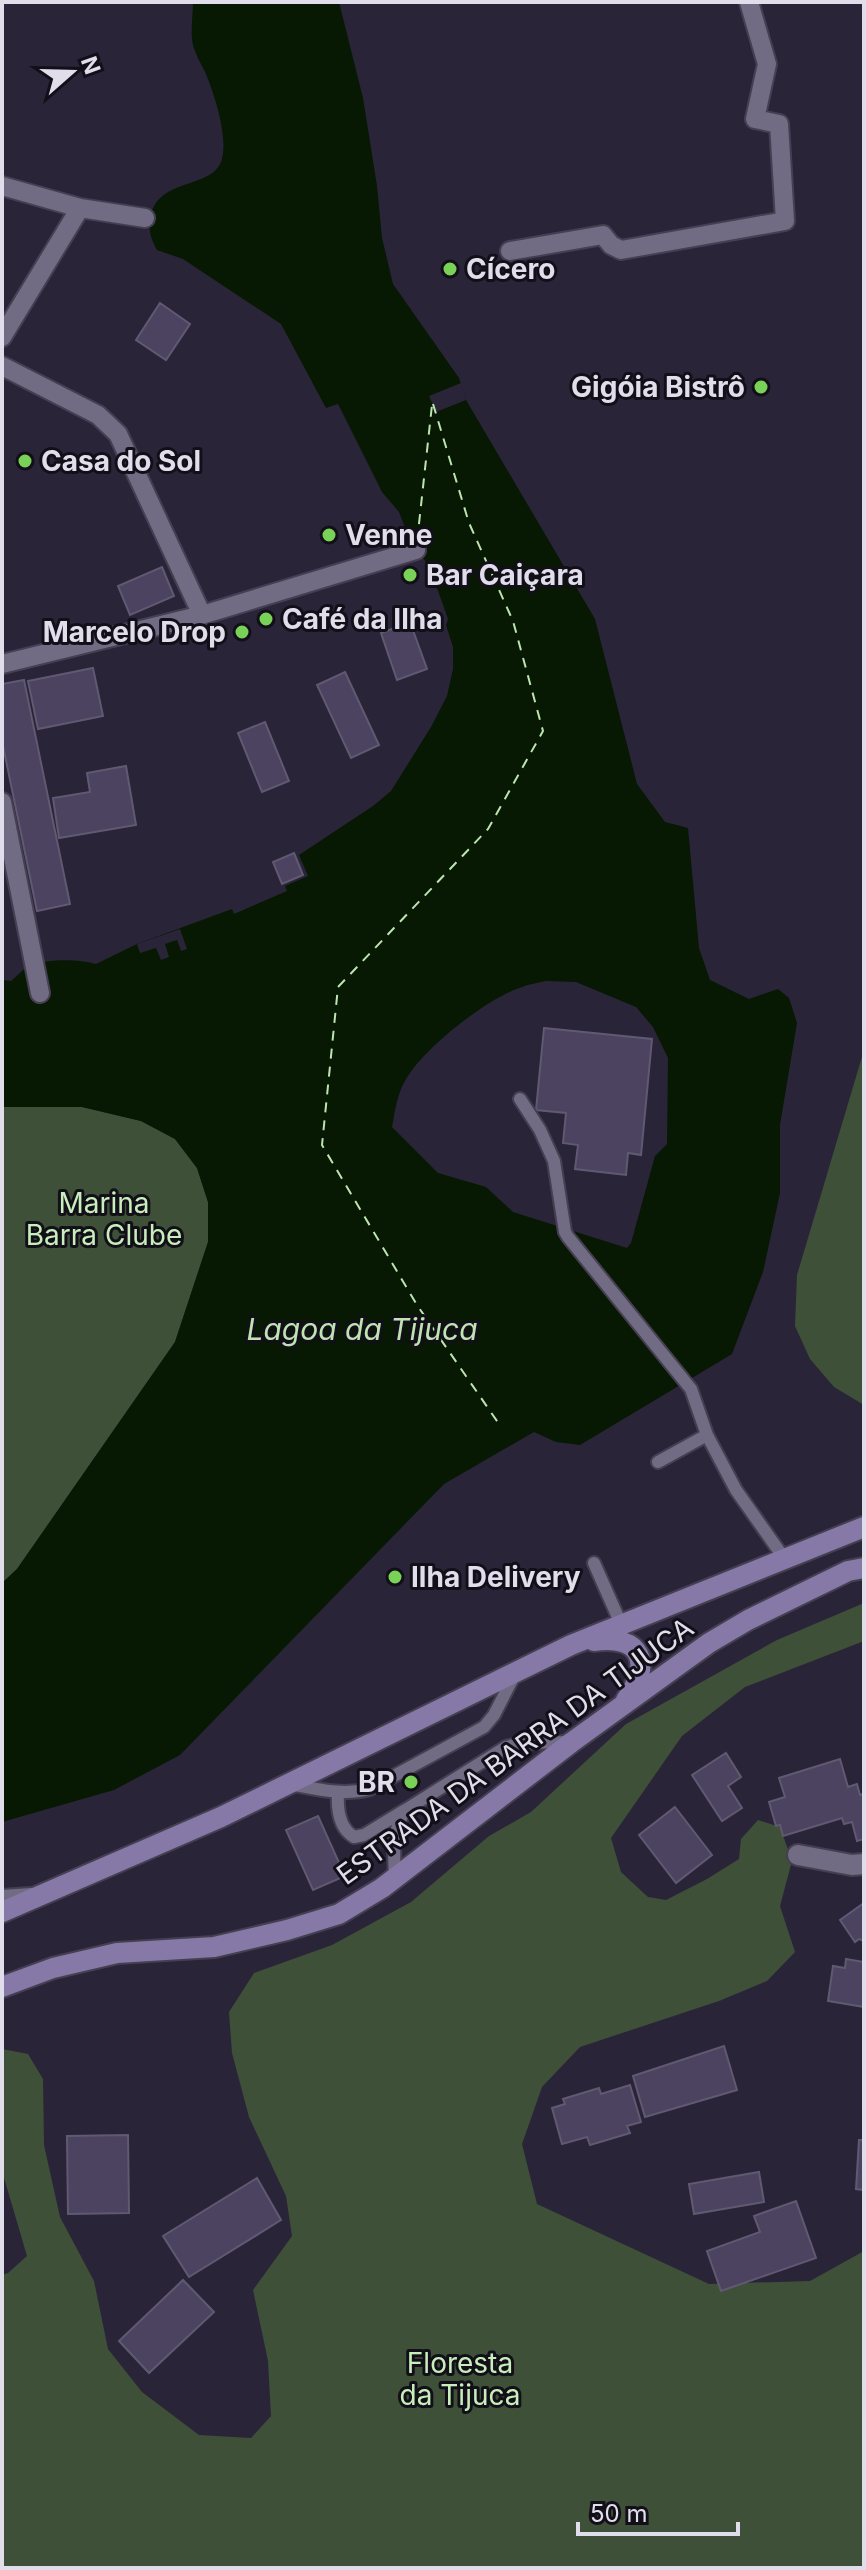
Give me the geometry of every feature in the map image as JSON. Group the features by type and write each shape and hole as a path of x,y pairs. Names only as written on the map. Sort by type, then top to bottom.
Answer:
{"main road":[{"name":"ESTRADA DA BARRA DA TIJUCA","path":"2,1912 221,1817 571,1645 864,1527"},
{"name":"ESTRADA DA BARRA DA TIJUCA","path":"2,1987 53,1968 117,1953 214,1947 339,1914 395,1877 572,1742 709,1643 748,1620 848,1571 864,1568"},
{"path":"571,1645 614,1639 628,1643 637,1653 640,1675 618,1709"}],"street":[{"path":"510,251 603,235 611,245 621,250 785,221 779,124 755,119 767,64 749,2"},
{"path":"2,186 80,208 145,218"},
{"path":"2,337 80,208"},
{"path":"2,366 98,415 118,434 202,615"},
{"path":"2,664 202,615 416,550"},
{"path":"2,802 40,993"},
{"path":"798,1855 852,1865 864,1864"}],"lane":[{"path":"520,1099 540,1130 554,1161 565,1232 691,1389 707,1435 736,1490 784,1558"},
{"path":"658,1462 707,1435"},
{"path":"594,1563 621,1624"},
{"path":"286,1784 338,1793 370,1789 476,1733 494,1715 515,1674"},
{"path":"338,1793 339,1814 346,1831 354,1837 364,1835 506,1747 523,1743 572,1742"},
{"path":"395,1877 396,1832 407,1809"},
{"path":"2,1896 46,1892"}],"green space":[{"path":"864,1050 864,1405 834,1387 810,1359 795,1326 797,1275"},
{"name":"Marina Barra Clube","path":"2,1107 82,1107 141,1121 175,1139 197,1168 208,1202 208,1242 175,1342 17,1569 2,1583"},
{"name":"Floresta da Tijuca","path":"864,1603 864,1641 745,1687 682,1736 611,1838 621,1872 648,1897 666,1900 739,1859 741,1839 758,1820 780,1827 792,1861 780,1906 795,1952 767,1981 719,2001 580,2047 542,2087 522,2144 537,2204 709,2284 810,2281 864,2251 864,2568 2,2568 2,2275 27,2256 2,2171 2,2049 28,2054 43,2079 44,2145 60,2217 94,2281 108,2349 142,2392 199,2435 251,2438 271,2416 268,2361 253,2290 292,2236 286,2196 249,2117 232,2053 229,2012 254,1973 332,1945 411,1902 489,1836 531,1812 626,1724 777,1640"}],"water":[{"name":"Lagoa da Tijuca","path":"193,2 339,2 363,98 382,238 393,284 459,378 466,400 595,619 637,784 665,822 688,828 699,948 710,980 749,999 778,989 789,998 797,1023 780,1125 780,1193 763,1272 732,1354 580,1445 556,1442 534,1432 444,1484 180,1755 114,1790 2,1822 2,1583 17,1569 175,1342 208,1242 208,1202 197,1168 175,1139 141,1121 82,1107 2,1107 2,980 11,981 26,968 41,962 70,960 96,964 137,944 232,909 234,914 287,891 285,886 308,876 299,855 391,791 447,696 453,669 453,647 446,625 448,619 430,568 409,538 399,512 382,492 338,404 326,408 281,324 183,259 157,250 152,239 150,221 161,197 215,171 223,153 218,109 193,45","holes":["546,981 576,982 636,1007 653,1027 668,1058 667,1144 655,1156 627,1248 513,1212 486,1187 438,1173 392,1127 398,1097 415,1066 474,1013 525,986"]}],"pier":[{"path":"461,383 466,400 436,412 429,396"},
{"path":"180,929 187,949 181,951 177,940 165,944 169,957 161,960 156,948 140,953 137,944"}],"building":[{"path":"160,303 190,324 166,360 136,340"},
{"path":"162,567 174,596 130,615 118,586"},
{"path":"410,622 427,669 397,680 381,633"},
{"path":"93,668 103,716 38,729 28,681"},
{"path":"345,672 379,745 351,758 317,685"},
{"path":"24,680 70,904 37,911 2,741 2,684"},
{"path":"265,722 289,781 262,792 238,733"},
{"path":"126,766 136,825 59,838 53,798 90,792 87,773"},
{"path":"294,853 303,875 282,884 273,862"},
{"path":"544,1028 652,1039 641,1155 628,1153 626,1175 575,1169 578,1145 563,1143 566,1113 536,1110"},
{"path":"726,1753 741,1777 728,1786 742,1808 722,1821 692,1775"},
{"path":"840,1759 848,1787 857,1784 860,1795 864,1794 864,1839 857,1841 852,1822 844,1824 842,1818 783,1836 780,1825 776,1826 769,1802 785,1797 779,1778"},
{"path":"675,1807 712,1855 676,1883 639,1835"},
{"path":"318,1816 345,1876 313,1890 286,1830"},
{"path":"864,1903 864,1941 859,1939 855,1942 840,1920"},
{"path":"846,1959 864,1962 864,2007 828,2001 833,1966 845,1968"},
{"path":"724,2046 737,2090 645,2117 633,2076"},
{"path":"630,2085 641,2122 627,2126 630,2133 590,2145 587,2137 562,2144 552,2108 565,2104 563,2099 599,2088 601,2094"},
{"path":"128,2135 129,2213 68,2214 67,2136"},
{"path":"859,2140 864,2140 864,2190 856,2189"},
{"path":"759,2172 764,2202 694,2214 689,2184"},
{"path":"257,2178 281,2220 189,2277 163,2236"},
{"path":"796,2201 816,2258 721,2291 707,2251 760,2232 754,2216"},
{"path":"183,2280 214,2312 149,2373 119,2341"}],"ferry route":[{"path":"433,404 469,523 513,621 543,731 488,829 338,987 322,1145 417,1305 499,1424"},
{"path":"417,542 432,405"}],"place":[{"name":"Cícero","path":"450,269"},
{"name":"Gigóia Bistrô","path":"761,387"},
{"name":"Casa do Sol","path":"25,461"},
{"name":"Venne","path":"329,535"},
{"name":"Bar Caiçara","path":"410,575"},
{"name":"Café da Ilha","path":"266,619"},
{"name":"Marcelo Drop","path":"242,632"},
{"name":"Ilha Delivery","path":"395,1577"},
{"name":"BR","path":"411,1782"}]}
